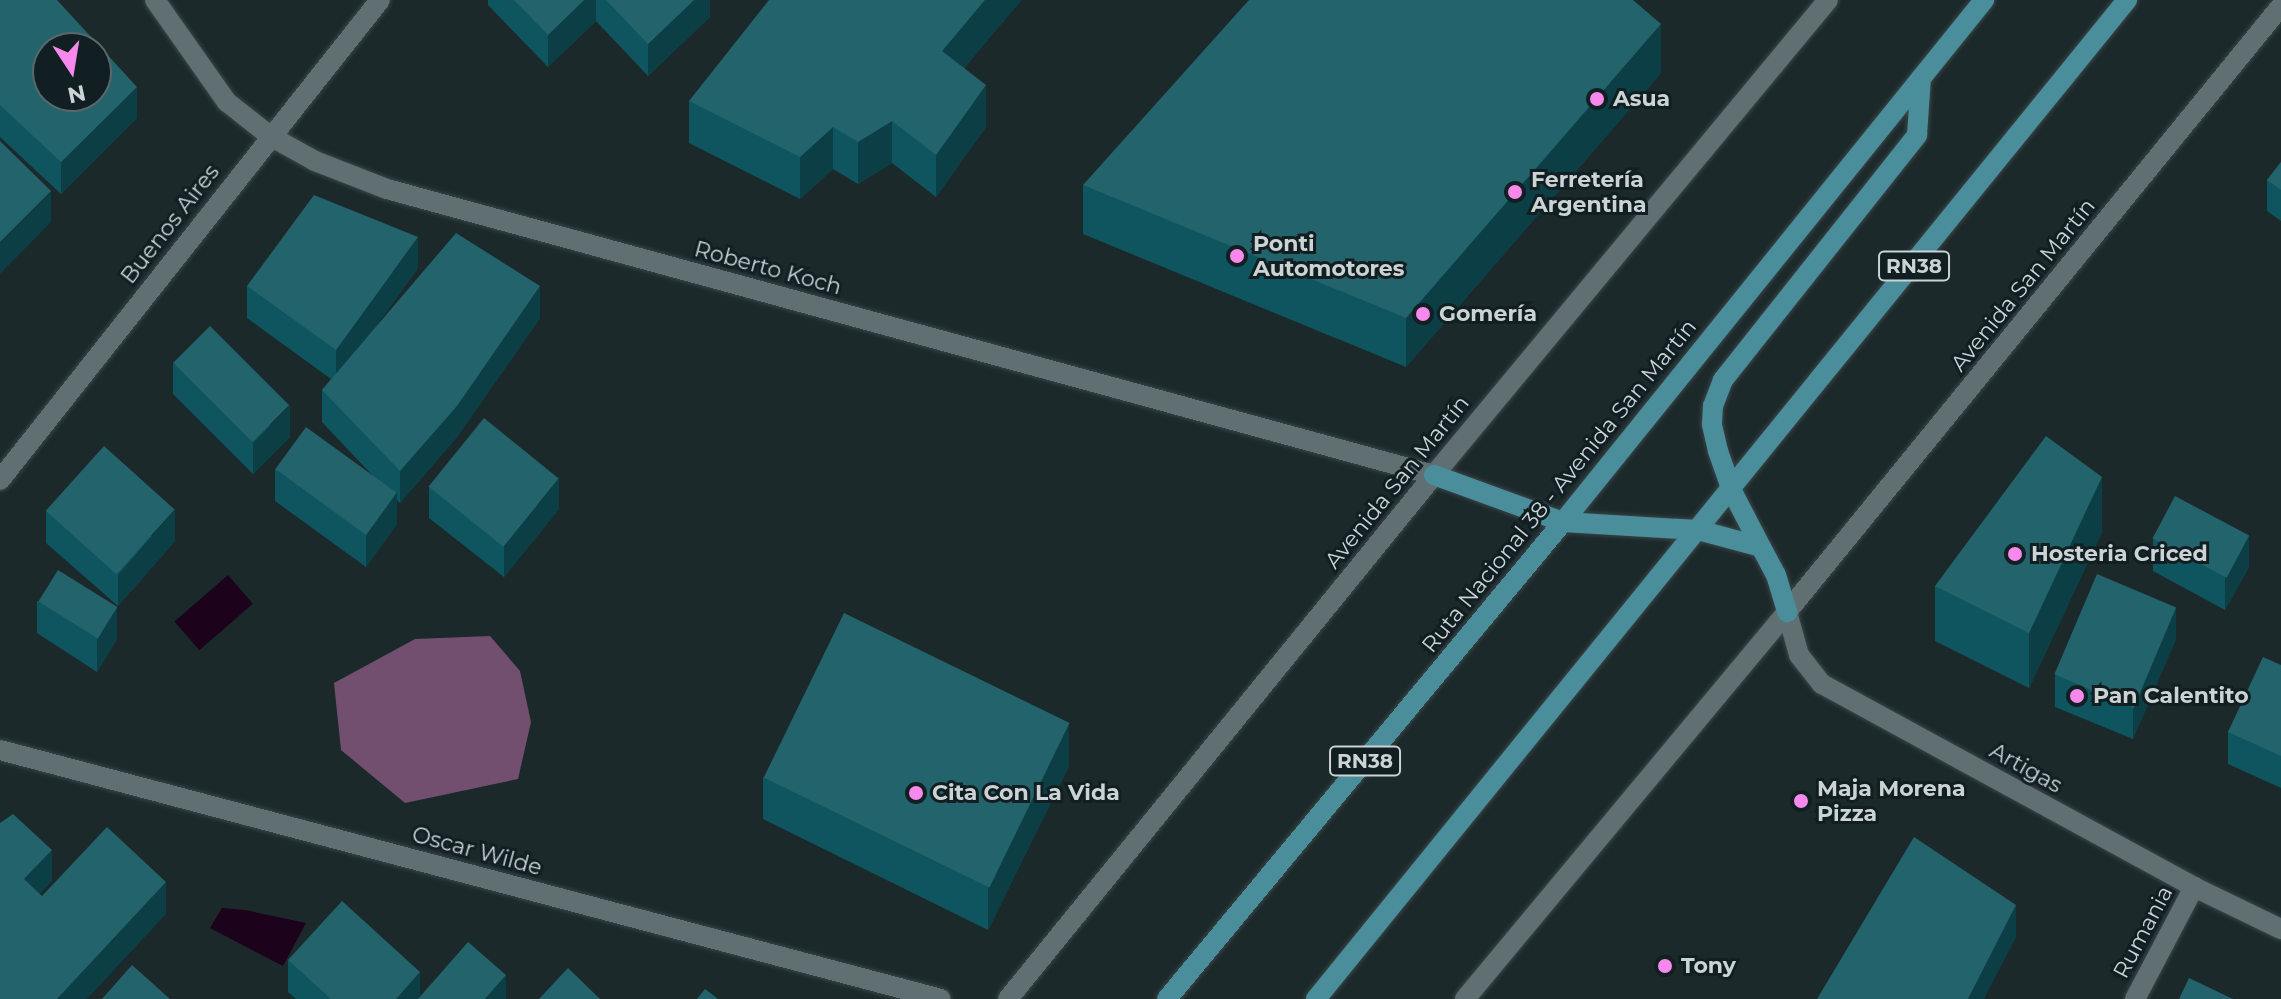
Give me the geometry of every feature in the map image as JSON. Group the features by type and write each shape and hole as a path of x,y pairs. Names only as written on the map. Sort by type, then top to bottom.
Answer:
{"main road":[{"name":"Ruta Nacional 38 - Avenida San Martín","path":"1167,999 1563,522 1984,0"},
{"name":"RN38","path":"1316,999 1732,491 2127,0"},
{"path":"1787,612 1776,575 1732,491 1712,424 1713,406 1723,380 1917,135 1921,78"},
{"path":"1434,475 1563,522 1698,530 1761,547"}],"street":[{"name":"Roberto Koch","path":"155,0 227,102 270,136 315,161 387,189 1434,475"},
{"name":"Buenos Aires","path":"0,480 380,0"},
{"name":"Avenida San Martín","path":"1008,999 1434,475 1828,0"},
{"name":"Avenida San Martín","path":"1465,999 1787,612 2281,6"},
{"name":"Artigas","path":"1787,612 1799,655 1822,684 2194,887 2281,929"},
{"name":"Oscar Wilde","path":"0,750 941,999"},
{"name":"Rumania","path":"2135,999 2194,887"}],"shaded area":[{"path":"228,575 253,604 199,650 174,622"},
{"path":"490,636 520,671 531,722 518,779 405,803 341,750 334,683 415,639"},
{"path":"222,908 306,923 283,966 210,928"}],"building":[{"path":"0,0 57,0 86,32 32,32 32,112 112,112 61,162 0,105"},
{"path":"514,0 584,0 548,35"},
{"path":"606,0 694,0 648,44"},
{"path":"769,0 985,0 942,51 986,85 936,155 892,121 858,142 833,127 800,157 689,101"},
{"path":"1249,0 1633,0 1661,24 1406,318 1083,185"},
{"path":"112,60 137,87 112,112"},
{"path":"0,141 51,191 0,242"},
{"path":"2281,162 2281,190 2267,180"},
{"path":"314,195 418,237 336,350 247,286"},
{"path":"456,233 540,286 457,406 400,471 322,390"},
{"path":"210,326 289,405 252,442 173,363"},
{"path":"484,418 559,478 503,547 429,486"},
{"path":"306,427 397,493 366,535 275,469"},
{"path":"2046,436 2102,477 2029,633 1935,586"},
{"path":"104,446 175,510 116,574 46,511"},
{"path":"2175,496 2249,535 2227,578 2152,538"},
{"path":"58,570 117,607 98,638 38,601"},
{"path":"2097,574 2176,608 2134,708 2054,674"},
{"name":"Cita Con La Vida","path":"844,613 1070,723 989,888 764,777"},
{"path":"2263,657 2281,665 2281,756 2228,732"},
{"path":"13,814 52,850 24,879 42,896 107,827 166,882 57,999 0,999 0,823"},
{"path":"1914,837 2016,905 1968,999 1817,999"},
{"path":"342,901 420,972 396,999 331,999 288,960"},
{"path":"468,942 506,975 485,999 418,999"},
{"path":"132,965 170,999 102,999"},
{"path":"568,968 600,999 539,999"},
{"path":"2189,978 2233,999 2179,999"},
{"path":"705,989 718,999 697,999"}],"place":[{"name":"Asua","path":"1597,99"},
{"name":"Ferretería Argentina","path":"1515,192"},
{"name":"Ponti Automotores","path":"1237,256"},
{"name":"Gomería","path":"1423,314"},
{"name":"Hosteria Criced","path":"2015,554"},
{"name":"Pan Calentito","path":"2077,696"},
{"name":"Cita Con La Vida","path":"916,793"},
{"name":"Maja Morena Pizza","path":"1801,801"},
{"name":"Tony","path":"1665,966"}]}
